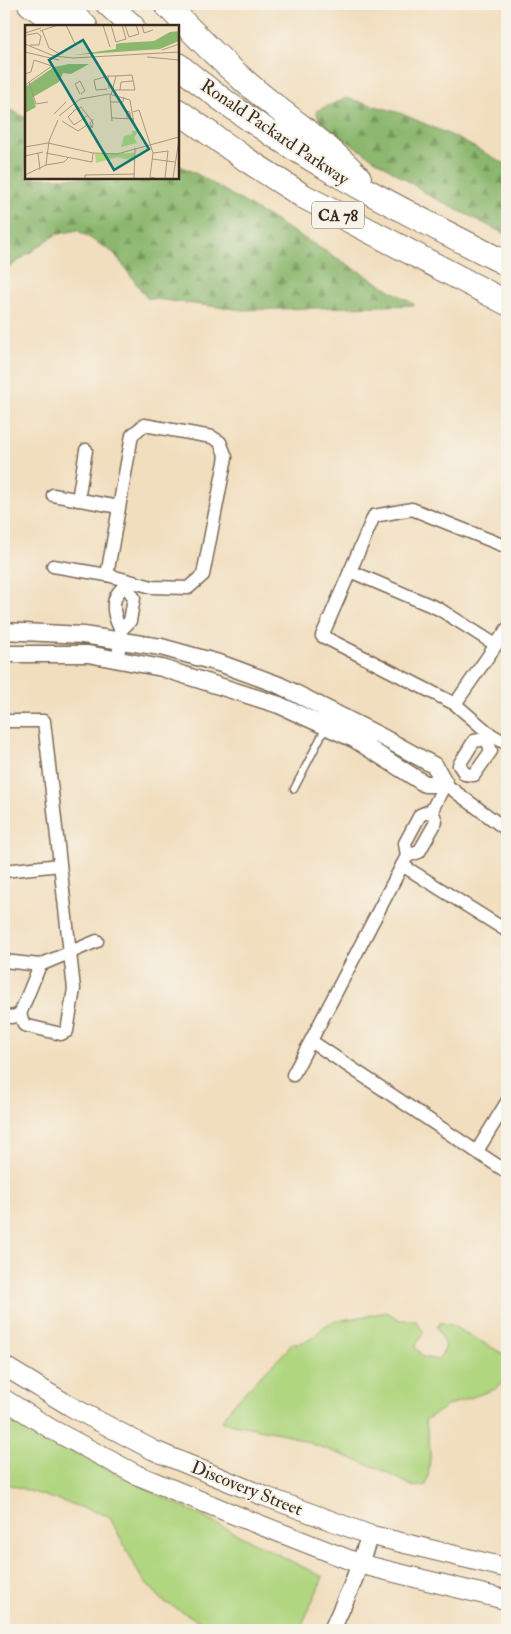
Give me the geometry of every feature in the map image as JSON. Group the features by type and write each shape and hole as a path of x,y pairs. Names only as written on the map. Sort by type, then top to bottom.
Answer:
{"highway":[{"path":"30,4 60,25"},
{"path":"61,4 84,25"},
{"path":"108,4 131,25"},
{"path":"166,4 248,84 335,152 380,199"},
{"name":"Ronald Packard Parkway","path":"179,66 278,138 380,199 507,264"},
{"name":"Ronald Packard Parkway","path":"179,112 247,160 303,196 507,303"}],"main road":[{"name":"Discovery Street","path":"4,1366 70,1406 153,1450 264,1496 370,1534 507,1568"},
{"name":"Discovery Street","path":"4,1399 51,1429 136,1475 360,1564 507,1600"}],"street":[{"path":"53,566 106,575 126,583 152,587 188,588 203,575 226,457 220,442 201,434 144,425 138,428 132,435 106,575"},
{"path":"78,500 86,450"},
{"path":"53,495 119,507"},
{"path":"507,547 412,509 374,516 322,636 455,704 489,736 507,744"},
{"path":"350,571 439,608 496,645"},
{"path":"121,636 114,618 116,595 126,583"},
{"path":"118,659 121,636 130,620 134,598 126,583"},
{"path":"455,704 507,629"},
{"path":"4,631 121,636 222,664 279,685 332,710 435,766 450,787 507,830"},
{"path":"4,654 88,654 162,668 279,705 354,739 425,784 450,787"},
{"path":"4,721 44,721 74,989 66,1031 61,1034 24,1025 20,1014 40,965"},
{"path":"293,1076 404,861 419,852 436,822 432,810 450,787 465,774 474,775 492,751 489,736"},
{"path":"465,774 459,764 474,741 489,736"},
{"path":"404,861 507,931"},
{"path":"4,871 60,865"},
{"path":"4,961 40,965 97,941"},
{"path":"4,1016 12,1017 20,1014"},
{"path":"311,1042 507,1172"},
{"path":"477,1151 507,1102"},
{"path":"332,1630 360,1564 370,1534"}],"lane":[{"path":"294,789 326,726"}],"green space":[{"path":"346,98 400,113 455,137 507,165 507,235 432,197 321,124 316,111"},
{"path":"4,110 11,110 25,117 25,179 179,179 179,165 197,174 415,305 243,310 147,298 114,253 77,230 55,235 4,271"},
{"path":"387,1312 400,1320 415,1320 424,1332 415,1347 423,1357 438,1360 446,1347 437,1327 441,1322 453,1326 507,1356 507,1378 495,1389 447,1406 425,1420 430,1452 426,1485 414,1487 378,1468 285,1434 222,1422 233,1405 293,1343 313,1338 323,1327 333,1322"},
{"path":"4,1415 13,1422 323,1577 302,1625 298,1630 215,1630 163,1601 141,1577 109,1516 4,1483"}]}
